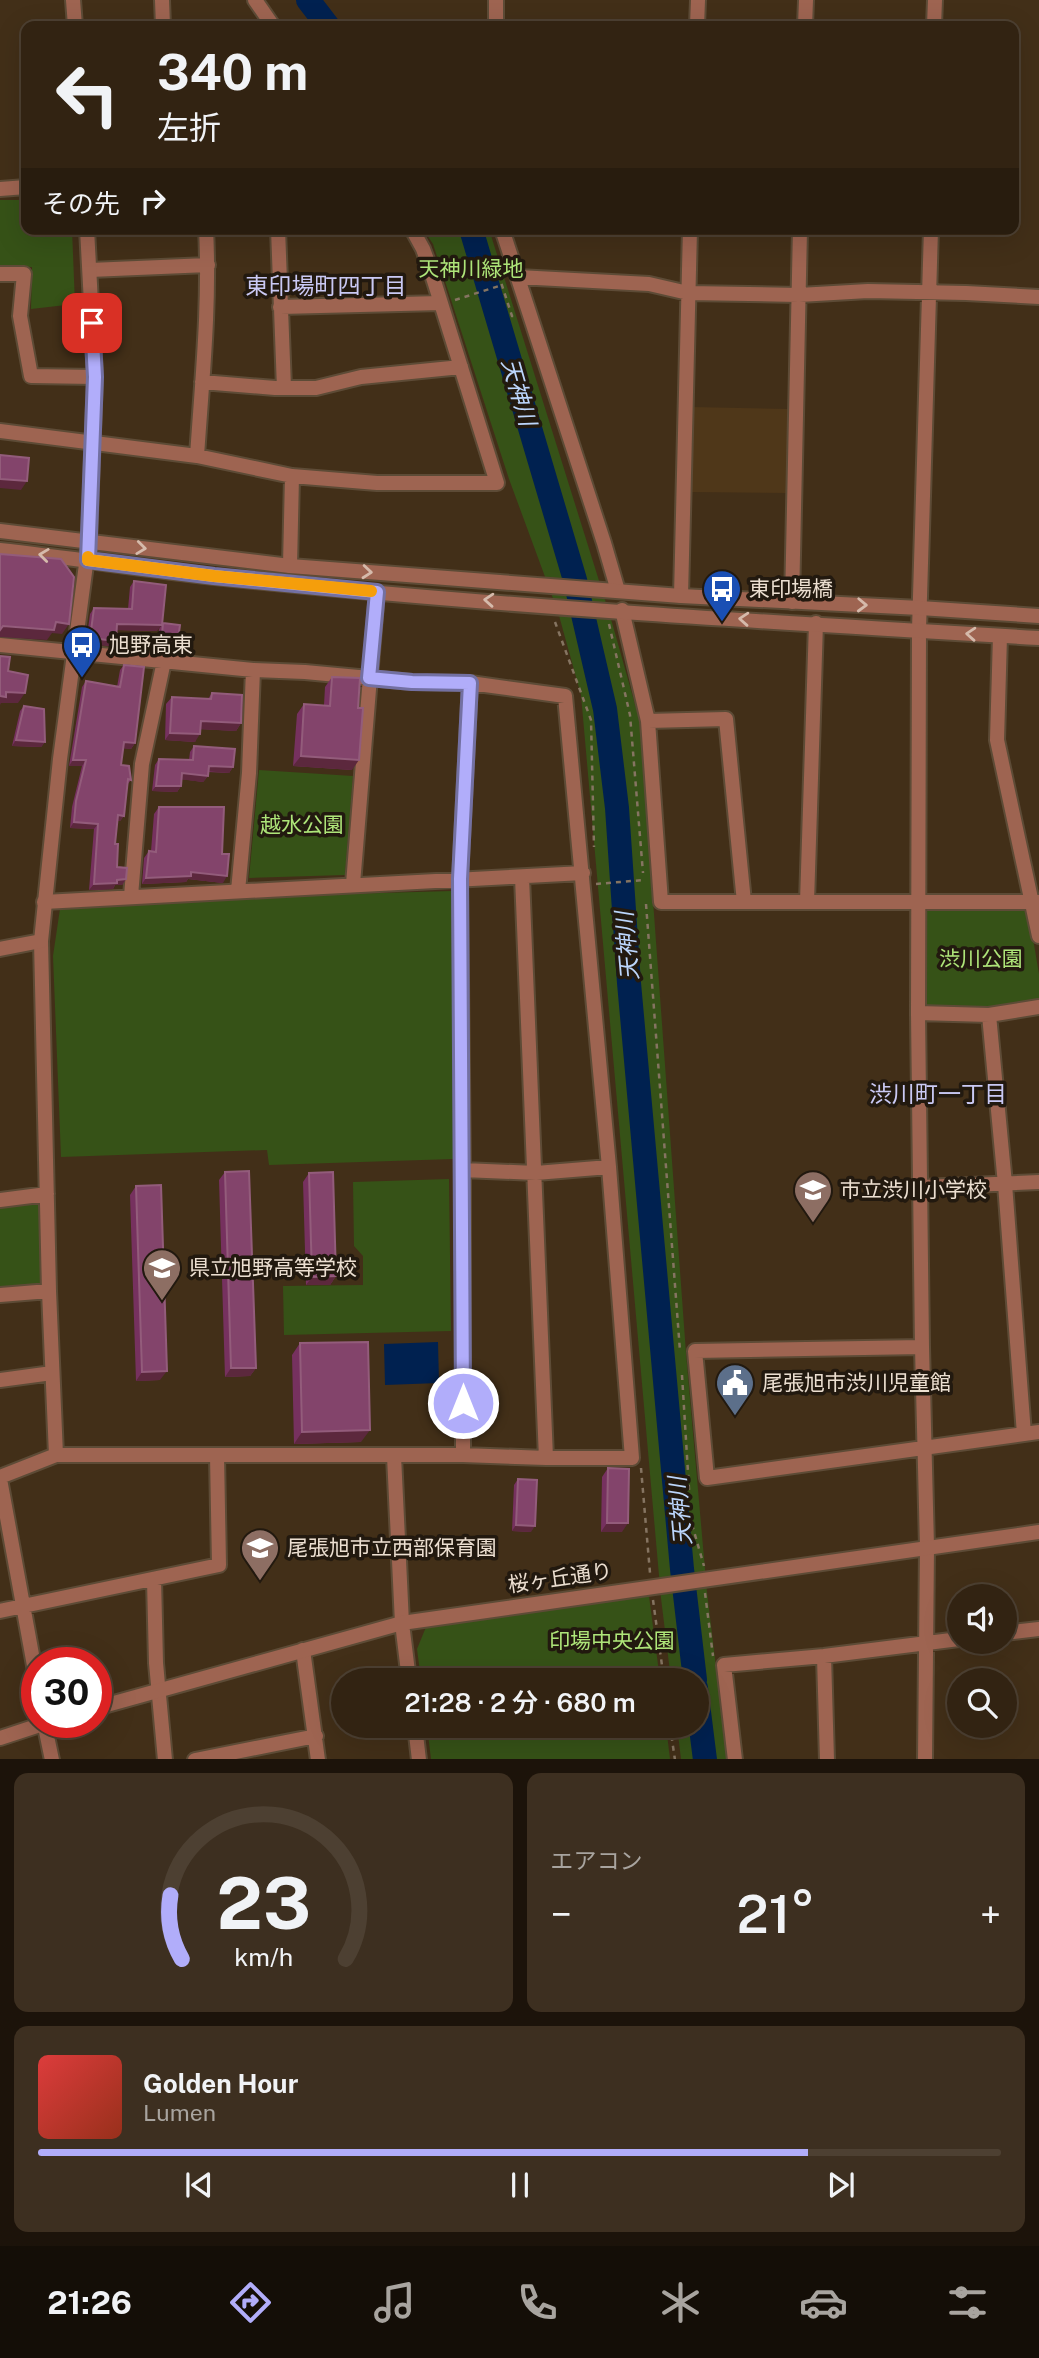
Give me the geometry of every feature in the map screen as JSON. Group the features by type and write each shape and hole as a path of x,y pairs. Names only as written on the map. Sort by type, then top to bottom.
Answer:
{"street":[{"path":"74,0 75,21"},
{"path":"162,0 163,21"},
{"path":"255,0 270,21"},
{"path":"496,0 496,21"},
{"path":"698,0 698,21"},
{"path":"805,21 807,0"},
{"path":"934,21 935,0"},
{"path":"0,189 21,187"},
{"path":"56,1455 49,1291 41,941 60,759 88,560 95,377 87,235"},
{"path":"197,456 208,265 206,235"},
{"path":"278,235 284,388"},
{"path":"0,431 197,456 292,476 377,483 497,483 461,367 448,301 415,235"},
{"path":"504,235 618,591"},
{"path":"681,596 690,235"},
{"path":"792,602 800,235"},
{"path":"925,1759 927,1547 918,1013 919,630 931,235"},
{"path":"90,270 208,265"},
{"path":"0,274 24,274 20,316 31,376 95,377"},
{"path":"518,277 649,284 688,293 799,295 868,291 1039,297"},
{"path":"280,307 448,301"},
{"path":"202,382 316,388 360,377 461,367"},
{"path":"290,566 292,476"},
{"path":"0,531 290,566 681,596 920,607 1039,616"},
{"path":"0,550 214,576 377,592 1039,638"},
{"path":"353,884 377,592"},
{"path":"622,610 648,721 661,902 1036,903"},
{"path":"807,902 816,623"},
{"path":"1000,636 998,740 1036,903 1039,936"},
{"path":"0,645 253,670 412,682 470,683 565,696 609,1167 632,1458 463,1455 56,1455 0,1478 31,1647"},
{"path":"131,896 142,764 164,661"},
{"path":"238,891 249,773 253,670"},
{"path":"463,1455 460,879 470,683"},
{"path":"648,721 726,719 744,902"},
{"path":"44,902 583,873"},
{"path":"522,877 536,1173 545,1458"},
{"path":"0,949 41,941"},
{"path":"918,1013 989,1015 1039,1007"},
{"path":"922,1347 695,1351 707,1478 1032,1433 989,1015"},
{"path":"463,1170 536,1173 609,1167"},
{"path":"922,1187 1039,1182"},
{"path":"0,1200 47,1194"},
{"path":"0,1295 49,1291"},
{"path":"0,1380 52,1373"},
{"path":"0,1611 219,1565 217,1455"},
{"path":"394,1456 402,1623 408,1668"},
{"name":"桜ヶ丘通り","path":"112,1703 402,1623 708,1577 1039,1532"},
{"path":"154,1578 158,1690 165,1759"},
{"path":"1017,1632 1039,1629"},
{"path":"735,1759 724,1665 947,1640"},
{"path":"303,1650 318,1759"},
{"path":"824,1656 827,1759"},
{"path":"0,1738 21,1731"},
{"path":"195,1759 316,1736"},
{"path":"48,1738 52,1759"},
{"path":"416,1738 419,1759"}],"path":[{"path":"448,301 502,285"},
{"path":"605,609 630,715 645,891"},
{"path":"596,884 644,880"},
{"path":"646,901 691,1521 708,1577"},
{"path":"651,1586 662,1668"},
{"path":"672,1738 675,1759"}],"shaded area":[{"path":"691,407 788,409 787,493 690,492"}],"green space":[{"path":"0,200 21,200 21,235 72,235 75,304 31,309 32,267 0,268"},
{"name":"天神川緑地","path":"427,235 491,235 611,619 640,722 686,1353 707,1592 727,1759 681,1759 678,1738 709,1738 709,1668 670,1668 661,1598 581,695 558,612 509,479 433,244"},
{"name":"越水公園","path":"259,770 353,776 345,875 249,878"},
{"path":"452,891 453,1159 269,1165 267,1150 61,1157 53,956 61,902"},
{"name":"渋川公園","path":"1028,909 1039,974 1039,1000 989,1008 924,1005 923,911"},
{"path":"449,1179 451,1331 284,1335 283,1286 363,1285 363,1256 354,1246 353,1182"},
{"path":"41,1199 44,1284 0,1288 0,1205"},
{"name":"印場中央公園","path":"649,1596 658,1668 419,1668 417,1649 426,1627"},
{"path":"428,1738 667,1738 670,1759 431,1759"}],"water":[{"path":"438,1342 439,1383 385,1385 384,1344"}],"building":[{"path":"0,455 29,458 27,481 0,479"},
{"path":"0,554 61,559 74,577 69,624 56,622 54,630 3,626 0,630"},
{"path":"134,581 166,585 162,625 117,624 116,641 90,638 94,608 132,609"},
{"path":"163,623 180,625 177,647 161,645"},
{"path":"0,656 10,657 8,671 28,675 25,693 6,692 6,697 0,696"},
{"path":"124,665 144,667 135,743 124,742 121,765 129,766 131,780 128,779 124,816 118,815 115,844 118,844 117,867 127,868 126,879 117,880 117,883 94,884 98,824 74,822 86,760 73,760 86,681 120,687"},
{"path":"332,677 360,678 358,708 363,708 359,760 301,756 304,704 330,706"},
{"path":"212,693 242,695 241,723 201,721 200,734 170,733 172,697 211,699"},
{"path":"24,706 44,709 45,742 16,740"},
{"path":"194,746 235,749 233,767 209,766 208,776 182,773 181,786 156,786 159,759 193,760"},
{"path":"159,807 224,807 222,854 229,854 227,876 191,872 191,876 146,878 149,851 156,852"},
{"path":"249,1171 256,1368 231,1368 225,1172"},
{"path":"333,1172 336,1276 312,1277 309,1173"},
{"path":"161,1185 167,1371 142,1372 136,1186"},
{"path":"368,1342 370,1430 302,1432 300,1343"},
{"path":"608,1468 629,1469 628,1523 607,1523"},
{"path":"518,1479 537,1480 535,1526 516,1525"}],"waterway":[{"name":"天神川","path":"308,0 324,21"},
{"name":"天神川","path":"473,235 575,580 605,709 617,808 629,983 682,1569 694,1668"},
{"name":"天神川","path":"702,1738 705,1759"}],"slow traffic":[{"path":"88,557 88,560 214,576 371,591"}],"place":[{"name":"東印場橋","path":"722,623"},
{"name":"旭野高東","path":"82,679"},
{"name":"市立渋川小学校","path":"813,1224"},
{"name":"県立旭野高等学校","path":"162,1302"},
{"name":"尾張旭市渋川児童館","path":"735,1417"},
{"name":"尾張旭市立西部保育園","path":"260,1582"}],"district":[{"name":"東印場町四丁目","path":"326,286"},
{"name":"渋川町一丁目","path":"938,1094"}],"route":[{"path":"92,323 95,377 88,560 377,592 369,678 470,683 460,879 463,1403"}]}
